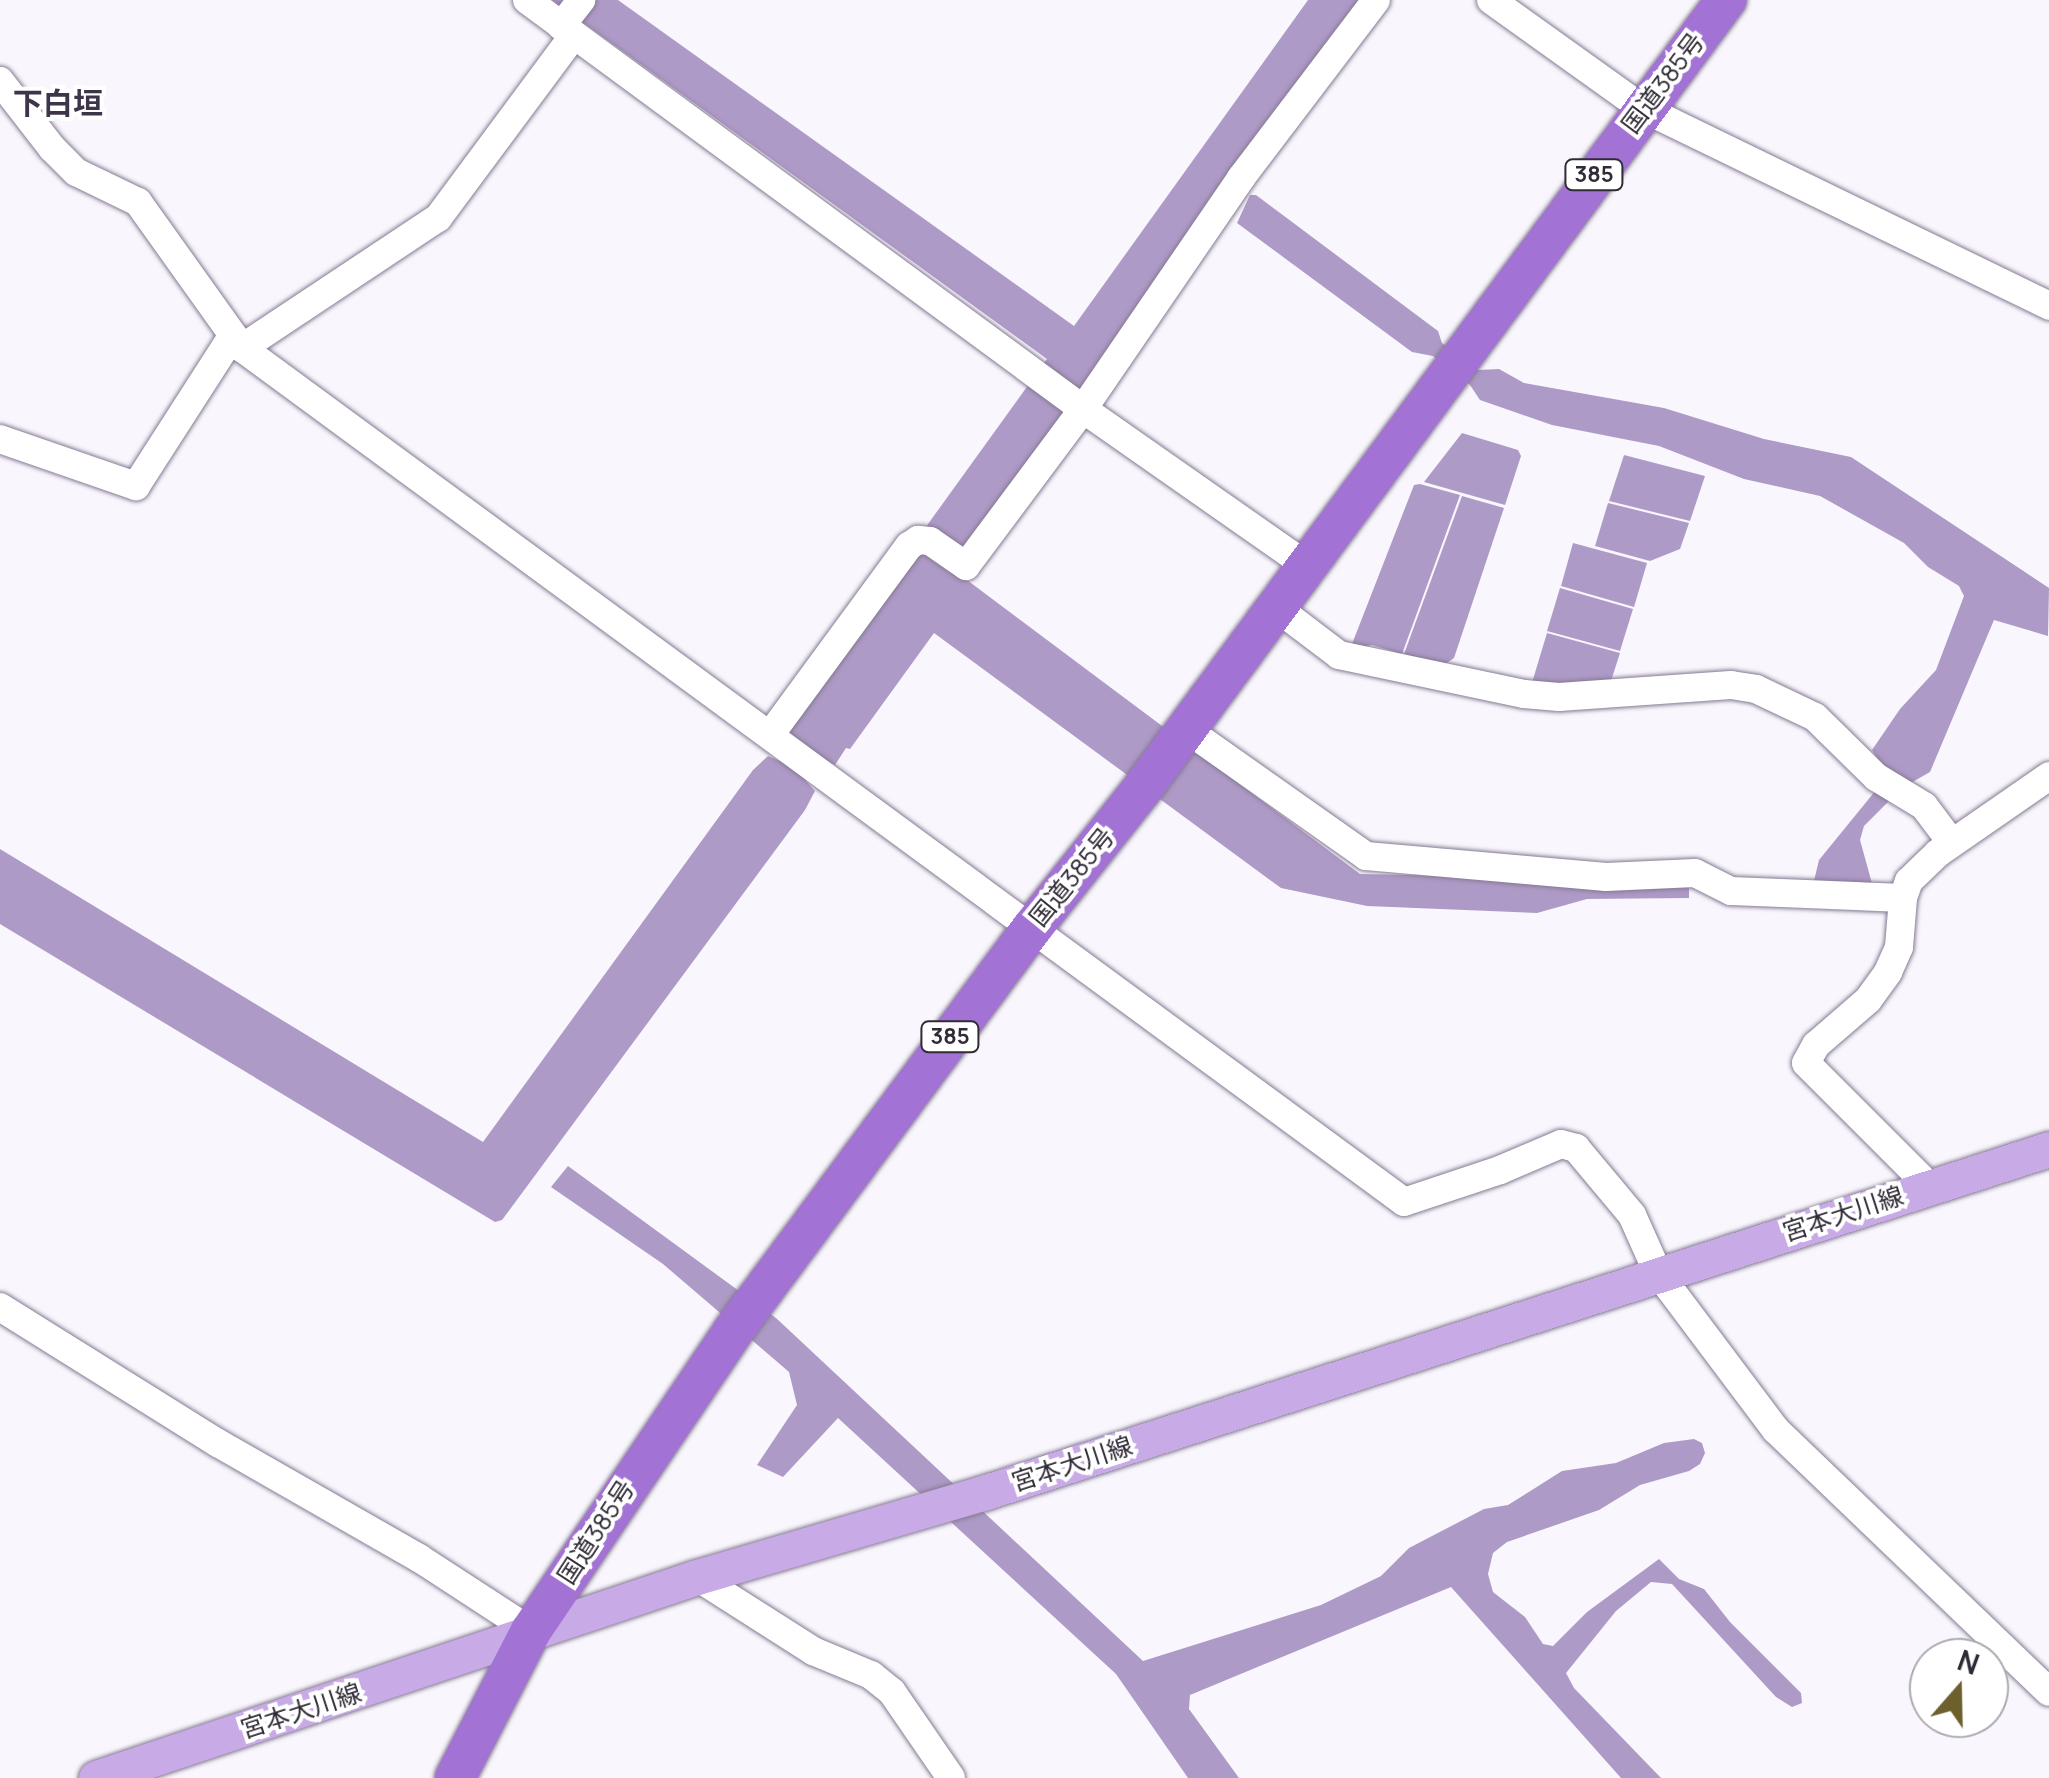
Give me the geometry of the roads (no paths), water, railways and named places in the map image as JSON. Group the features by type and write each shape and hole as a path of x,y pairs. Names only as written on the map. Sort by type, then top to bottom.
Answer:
{"highway":[{"name":"国道385号","path":"455,1778 530,1631 733,1331 1032,928 1142,789 1642,108 1726,0"}],"main road":[{"name":"宮本大川線","path":"96,1778 697,1576 983,1493 2049,1149"}],"street":[{"path":"527,0 1083,409 1306,565"},
{"path":"0,438 136,486 238,342 438,218 568,31 581,0"},
{"path":"774,738 908,546 918,540 930,542 966,566 1083,409 1241,178 1376,0"},
{"path":"1490,0 1642,108 2049,306"},
{"path":"0,80 52,148 76,172 138,202 238,342 1404,1202 1500,1170 1560,1144 1576,1148 1632,1215 1658,1274 1776,1430 2049,1692"},
{"path":"1277,608 1339,655 1524,694 1559,697 1731,685 1756,690 1815,717 1876,777 1924,806 1952,843"},
{"path":"1186,729 1366,856 1606,878 1694,873 1731,892 1903,898"},
{"path":"1930,1186 1806,1063 1816,1045 1868,1000 1888,972 1899,947 1903,898 1909,881 1952,843 2049,776"},
{"path":"0,1307 218,1443 419,1558 530,1631"},
{"path":"697,1576 812,1651 882,1683 951,1778"}],"district":[{"name":"下白垣","path":"58,103"}]}
